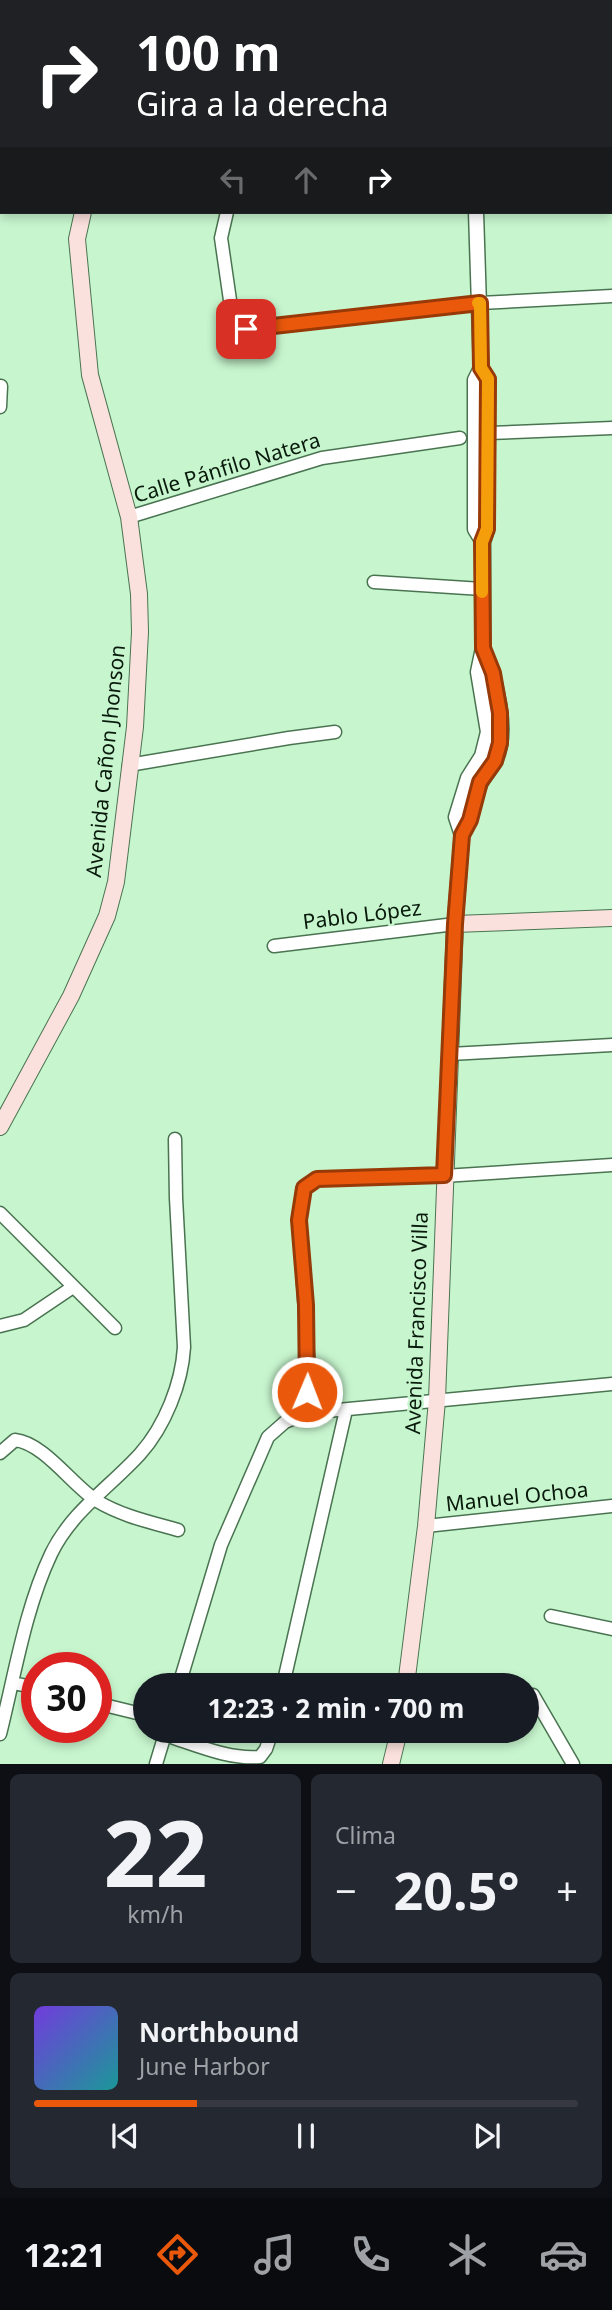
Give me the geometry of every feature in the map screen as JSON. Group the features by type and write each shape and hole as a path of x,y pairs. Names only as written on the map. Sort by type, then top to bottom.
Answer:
{"main road":[{"name":"Avenida Cañon Jhonson","path":"0,1127 71,996 107,916 117,872 135,727 141,632 139,594 129,517 90,375 77,239 83,214"},
{"path":"455,924 612,918"},
{"name":"Avenida Francisco Villa","path":"408,1673 426,1525 437,1400 455,924"},
{"path":"391,1764 395,1743"}],"street":[{"path":"226,214 221,239 232,314 246,329 480,303 612,296"},
{"name":"Avenida Francisco Villa","path":"476,214 481,368 475,380 475,529 482,542"},
{"name":"Avenida Francisco Villa","path":"455,924 462,835 470,820 480,782 495,761 500,743 500,713 493,673 483,648 482,542 487,529 489,433 488,379 481,368"},
{"path":"0,407 1,386"},
{"path":"489,433 612,428"},
{"name":"Calle Pánfilo Natera","path":"129,517 322,458 460,438"},
{"path":"374,582 482,589"},
{"path":"130,765 335,732"},
{"name":"Pablo López","path":"274,946 455,924"},
{"path":"450,1054 612,1045"},
{"path":"0,1734 37,1590 52,1552 67,1528 93,1498 141,1453 164,1414 183,1368 175,1139"},
{"path":"306,1413 308,1357 299,1220 304,1188 317,1179 612,1165"},
{"path":"0,1213 115,1328"},
{"path":"0,1326 24,1320 73,1287"},
{"path":"183,1673 221,1545 268,1437 285,1422 306,1413 612,1384"},
{"path":"286,1673 346,1410"},
{"path":"0,1453 15,1440 21,1441 41,1453 93,1498 130,1517 178,1530"},
{"name":"Manuel Ochoa","path":"426,1525 612,1506"},
{"path":"551,1616 612,1629"},
{"path":"13,1683 21,1685"},
{"path":"539,1705 573,1764"},
{"path":"112,1707 133,1712"},
{"path":"156,1764 162,1743"},
{"path":"195,1743 252,1758 260,1757 268,1743"}],"slow traffic":[{"path":"478,303 481,368 488,379 489,433 487,529 482,542 482,592"}],"route":[{"path":"246,329 480,303 481,368 488,379 487,529 482,542 483,648 493,673 500,713 500,743 495,761 480,782 470,820 462,835 455,924 444,1175 317,1179 304,1188 299,1220 306,1305 307,1392"}]}
